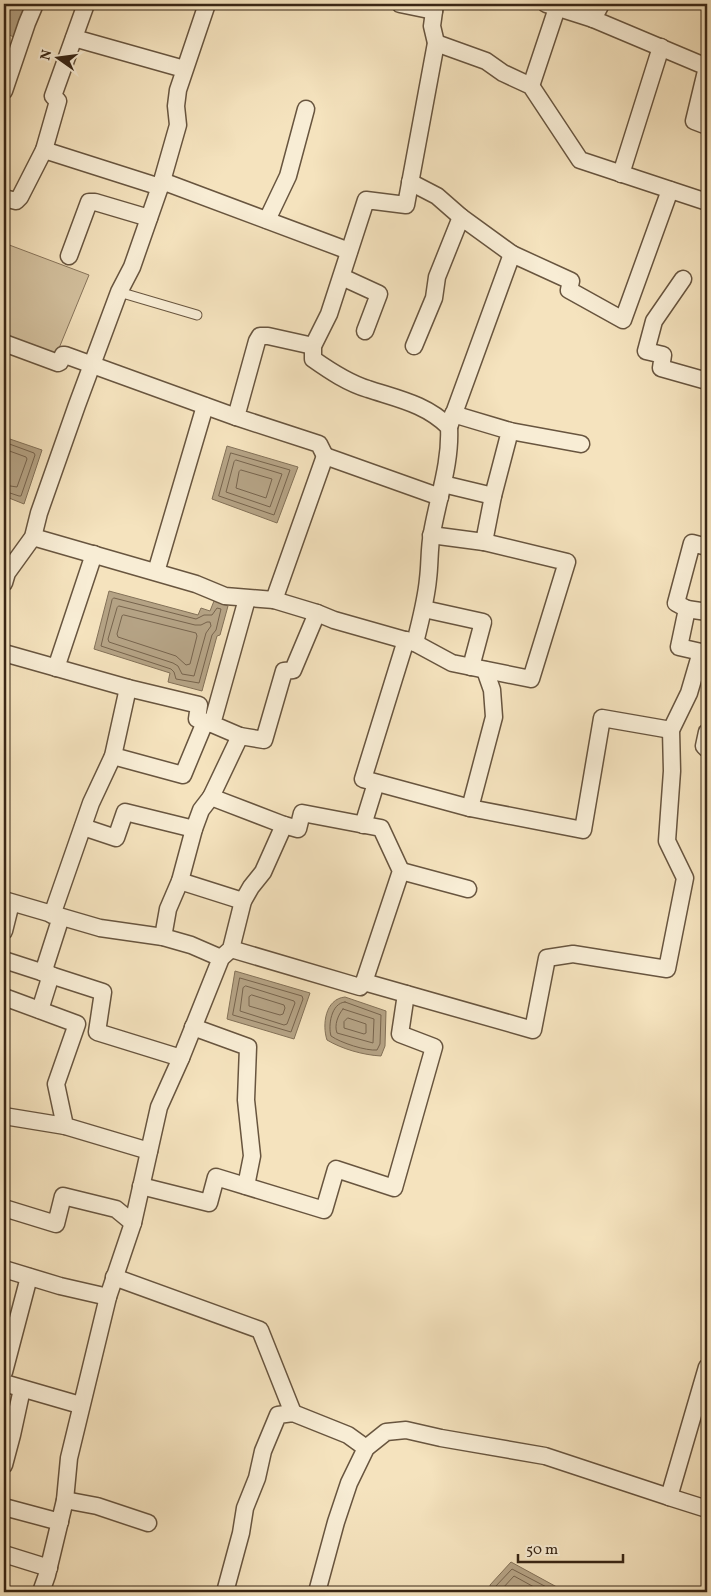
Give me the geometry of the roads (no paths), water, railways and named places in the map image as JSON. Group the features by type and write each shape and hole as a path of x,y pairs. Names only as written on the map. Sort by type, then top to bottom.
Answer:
{"street":[{"path":"4,91 35,4"},
{"path":"4,198 16,201 20,197 44,150 58,101 53,96 86,4"},
{"path":"4,583 7,573 34,537 39,513 92,366 120,292 132,267 161,184 178,126 176,106 178,90 207,4"},
{"path":"400,4 434,7 432,26 436,43 406,205 366,200 329,314 313,346 314,359 329,370 367,389 392,395 438,417 580,444"},
{"path":"593,19 601,4"},
{"path":"530,86 552,6 593,19 707,67 694,121 707,126"},
{"path":"74,38 184,69"},
{"path":"436,43 486,61 503,73 530,86 580,160 707,202"},
{"path":"621,174 661,47"},
{"path":"267,220 288,176 306,109"},
{"path":"44,150 161,184 349,250"},
{"path":"410,182 437,196 461,217 512,254 571,281 569,290 623,320 670,190"},
{"path":"69,256 89,202 95,202 149,218"},
{"path":"414,346 434,298 437,277 461,217"},
{"path":"512,254 451,420 450,440 431,535 424,609 410,642 363,779 470,808 583,830 602,718 671,730"},
{"path":"342,277 378,294 365,331"},
{"path":"683,280 654,321 646,351 663,355 661,368 707,380"},
{"path":"236,417 256,340 260,336 313,346"},
{"path":"4,343 58,363 63,355 236,417 318,444 325,456 441,490 493,496"},
{"path":"156,572 205,406"},
{"path":"484,542 493,496 510,431"},
{"path":"274,600 325,456"},
{"path":"34,537 196,584 225,596 274,600 410,642 452,663 530,679 567,562 484,542 431,535"},
{"path":"707,547 692,542 676,603 687,609 707,612"},
{"path":"56,668 94,554"},
{"path":"113,756 183,774 209,723 247,599"},
{"path":"424,609 483,622 478,669 492,690 494,717 470,808"},
{"path":"364,982 533,1030 547,958 573,954 668,969 685,878 666,841 672,771 671,730 689,693 704,653 679,647 687,609"},
{"path":"4,653 128,688 199,705 197,719 240,736 264,740 284,671 293,670 317,613"},
{"path":"40,1010 57,916 91,803 113,756 128,688"},
{"path":"707,732 704,746 707,749"},
{"path":"162,936 168,908 180,881 201,810 211,797 240,736"},
{"path":"363,825 376,783"},
{"path":"4,931 7,901 100,928 162,936 360,987 364,982 401,871 381,828 302,814 298,829 211,797"},
{"path":"83,827 116,838 125,812 194,829"},
{"path":"41,1592 49,1568 65,1500 69,1458 80,1405 108,1297 132,1223 159,1107 226,954 243,901 263,872 284,825"},
{"path":"401,871 468,889"},
{"path":"180,881 243,901"},
{"path":"4,960 103,992 97,1032 181,1058"},
{"path":"141,1186 208,1203 216,1177 324,1210 336,1169 394,1188 434,1047 400,1034 406,994"},
{"path":"4,997 77,1024 56,1084 65,1126"},
{"path":"193,1027 248,1048 246,1100 252,1156 246,1186"},
{"path":"4,1116 65,1126 149,1151"},
{"path":"4,1208 56,1224 63,1196 116,1209 132,1223"},
{"path":"4,1269 76,1290 108,1297"},
{"path":"4,1372 29,1277"},
{"path":"114,1278 260,1330 293,1413"},
{"path":"669,1497 707,1367"},
{"path":"4,1383 80,1405"},
{"path":"4,1465 22,1388"},
{"path":"225,1592 241,1533 245,1508 257,1478 263,1451 278,1415 293,1413 348,1435 366,1448"},
{"path":"317,1592 336,1522 349,1484 366,1448 386,1432 406,1430 545,1456 707,1509"},
{"path":"65,1500 97,1506 148,1523"},
{"path":"4,1507 60,1522"},
{"path":"4,1554 49,1568"}],"lane":[{"path":"120,292 197,315"}],"water":[{"path":"4,4 28,4 14,37 4,33"},
{"path":"4,437 42,450 24,504 4,496"},
{"path":"227,446 298,467 277,523 212,499"},
{"path":"109,591 198,615 201,608 210,611 214,601 228,606 220,635 217,636 202,691 168,682 170,673 94,649"},
{"path":"235,971 310,993 294,1039 227,1019"},
{"path":"345,997 386,1011 385,1046 381,1056 353,1051 327,1040 325,1020 329,1008 333,1002"},
{"path":"511,1562 566,1592 490,1592 490,1585"}]}
